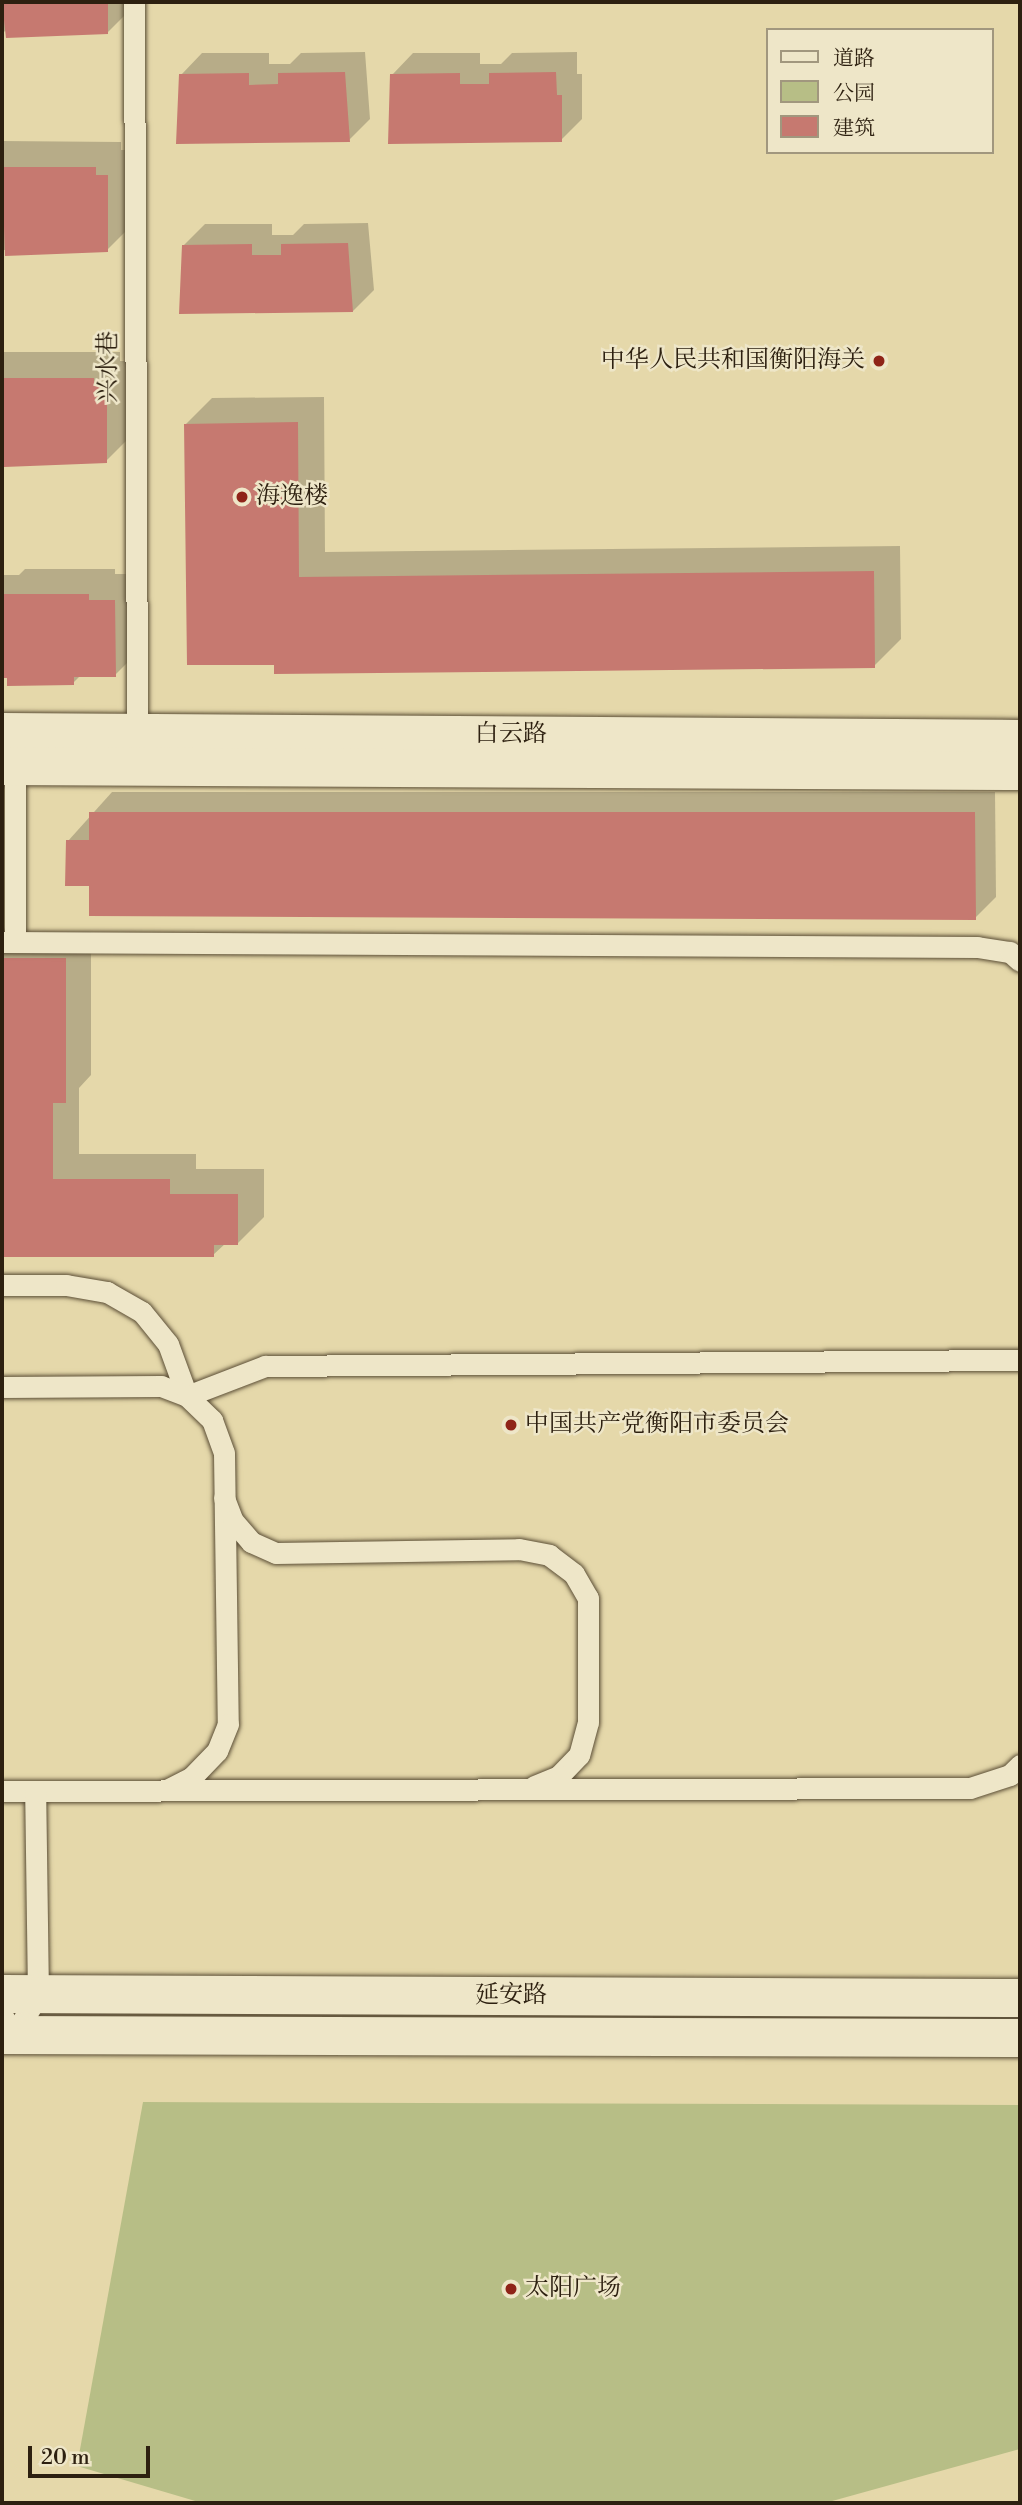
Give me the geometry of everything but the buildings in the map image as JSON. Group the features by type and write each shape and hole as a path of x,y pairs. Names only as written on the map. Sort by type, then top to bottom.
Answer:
{"street":[{"name":"白云路","path":"9,749 137,733 1020,739"},
{"name":"白云路","path":"9,749 1020,771"},
{"name":"延安路","path":"20,1994 1020,1998"},
{"name":"延安路","path":"6,2028 1020,2038"}],"lane":[{"name":"兴水巷","path":"134,2 137,733"},
{"path":"9,749 8,942 977,947 1010,952 1020,961"},
{"path":"2,1285 66,1285 107,1292 142,1312 168,1344 187,1396"},
{"path":"187,1396 265,1366 1020,1360"},
{"path":"2,1387 161,1386 187,1396 212,1420 224,1453 228,1724 216,1751 192,1777 163,1791"},
{"path":"224,1498 233,1521 251,1542 276,1553 519,1549 549,1555 574,1574 588,1598 588,1722 579,1755 559,1776 525,1789"},
{"path":"2,1791 970,1788 1010,1775 1020,1765"},
{"path":"6,2028 20,1994 35,1791"}],"green space":[{"name":"太阳广场","path":"143,2102 1020,2105 1020,2449 825,2503 202,2503 77,2466"}],"place":[{"name":"中华人民共和国衡阳海关","path":"879,361"},
{"name":"海逸楼","path":"242,497"},
{"name":"中国共产党衡阳市委员会","path":"511,1425"},
{"name":"太阳广场","path":"511,2289"}]}
